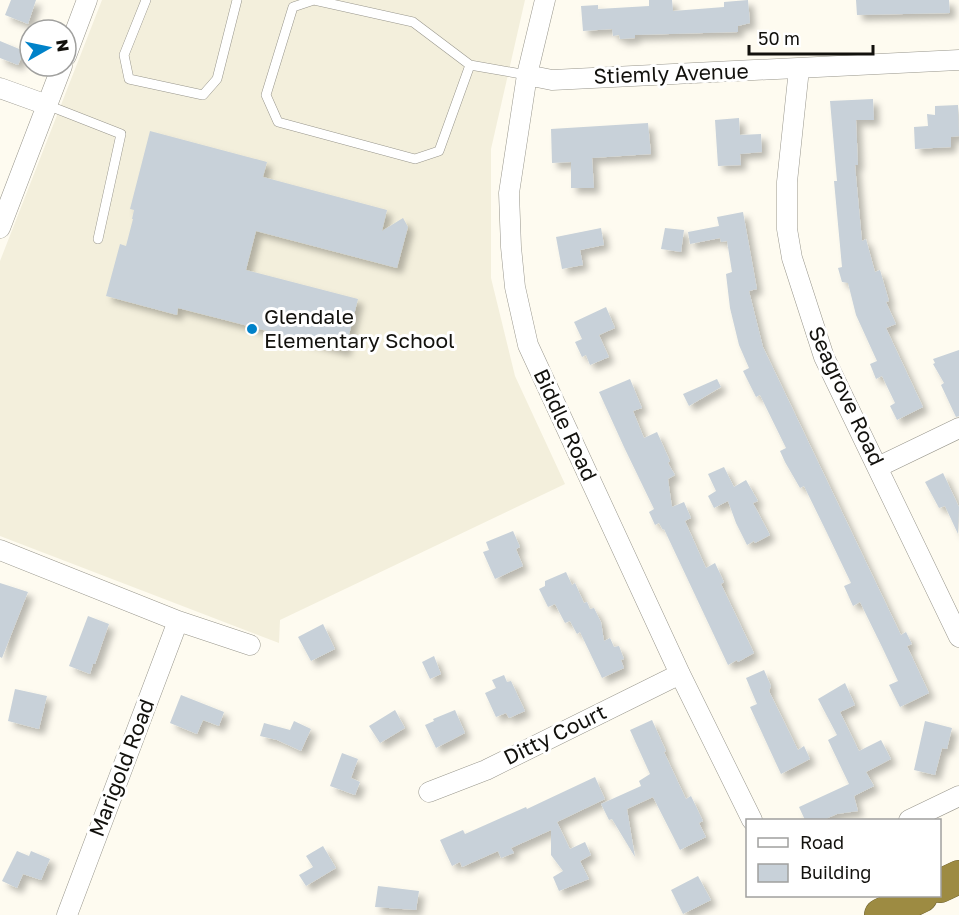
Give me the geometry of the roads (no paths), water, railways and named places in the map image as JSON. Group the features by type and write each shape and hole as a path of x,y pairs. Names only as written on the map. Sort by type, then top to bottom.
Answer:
{"highway":[{"path":"941,885 959,876"},
{"path":"881,915 919,897"}],"street":[{"path":"78,24 87,0"},
{"name":"Biddle Road","path":"545,0 527,75 509,193 515,287 528,345 680,674 752,819"},
{"name":"Stiemly Avenue","path":"527,75 552,80 959,60"},
{"name":"Seagrove Road","path":"799,69 786,182 787,229 792,258 824,357 959,637"},
{"path":"0,228 57,78"},
{"path":"0,88 47,105"},
{"path":"879,467 959,428"},
{"path":"0,550 178,621 250,645"},
{"name":"Marigold Road","path":"66,915 178,621"},
{"name":"Ditty Court","path":"429,792 486,770 680,674"},
{"path":"911,819 959,796"}],"lane":[{"path":"146,0 124,55 129,79 203,95 217,79 237,0"},
{"path":"470,65 440,151 415,159 278,122 266,95 293,7 314,0 413,22 470,65 527,75"},
{"path":"47,105 121,134 98,239"}],"place":[{"name":"Glendale Elementary School","path":"252,329"}]}
